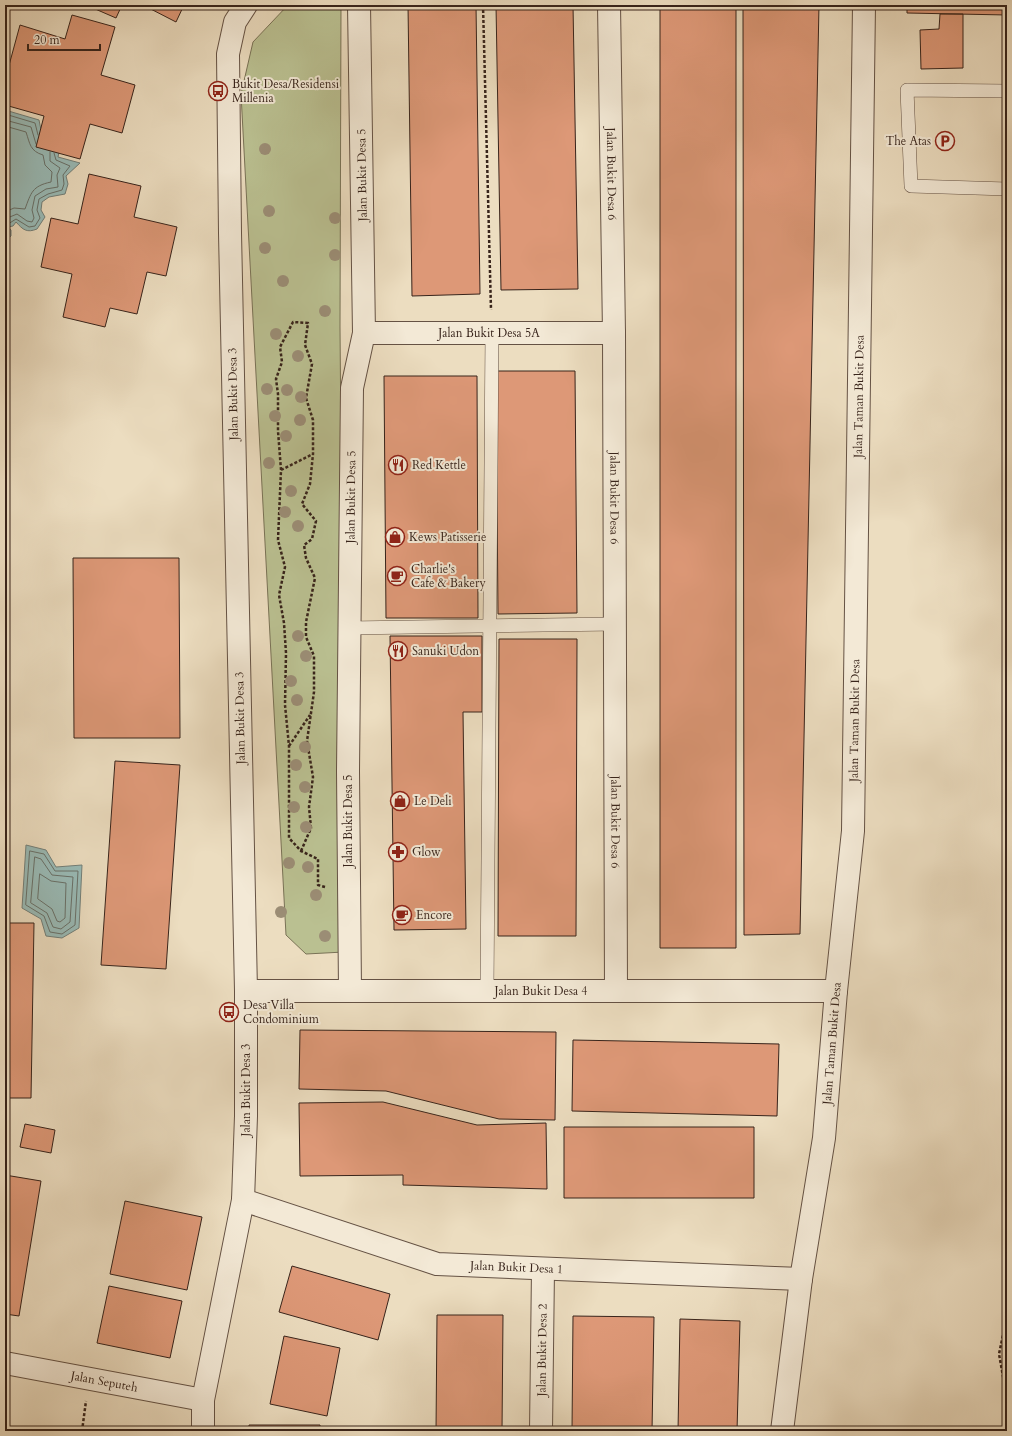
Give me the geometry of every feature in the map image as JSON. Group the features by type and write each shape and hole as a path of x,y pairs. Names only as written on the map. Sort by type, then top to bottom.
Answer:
{"street":[{"name":"Jalan Bukit Desa 3","path":"203,1431 203,1400 243,1200 246,1116 246,991 228,62 235,22 246,5"},
{"name":"Jalan Bukit Desa 5","path":"350,991 348,771 352,388 364,333 359,5"},
{"name":"Jalan Bukit Desa 6","path":"609,5 614,333 616,991"},
{"name":"Jalan Taman Bukit Desa","path":"782,1431 801,1279 824,1138 836,991 854,831 864,5"},
{"name":"Jalan Bukit Desa 5A","path":"364,333 614,333"},
{"name":"Jalan Bukit Desa 4","path":"246,991 836,991"},
{"name":"Jalan Bukit Desa 1","path":"243,1200 437,1264 801,1279"},
{"name":"Jalan Bukit Desa 2","path":"540,1431 543,1269"},
{"name":"Jalan Seputeh","path":"5,1363 203,1400"}],"lane":[{"path":"1007,91 907,90 911,186 1007,189"},
{"path":"487,991 492,333"},
{"path":"349,628 615,624"}],"path":[{"path":"484,5 492,333"},
{"path":"293,322 308,323 305,345 312,364 306,398 313,420 313,454 310,484 302,504 316,521 312,539 304,545 306,558 315,578 306,622 306,637 314,656 314,692 307,741 313,777 309,807 311,828 301,851 289,838 289,746 285,705 286,645 279,595 285,567 278,540 281,470 276,379 282,362 280,347 293,322"},
{"path":"281,470 313,454"},
{"path":"289,746 310,715"},
{"path":"1007,1316 999,1354 1004,1382 1007,1385"},
{"path":"82,1431 85,1403"}],"green space":[{"path":"288,5 341,5 340,327 345,911 344,952 306,954 286,935 241,94 253,42"}],"water":[{"path":"5,110 39,120 43,140 61,143 58,157 80,163 66,176 68,184 65,194 49,197 42,202 41,210 45,217 37,229 30,231 25,230 16,222 13,226 8,227 11,230 11,236 5,241"},
{"path":"26,845 46,850 56,867 82,865 79,928 62,938 46,936 41,919 22,908"}],"building":[{"path":"86,5 122,5 116,18"},
{"path":"143,5 184,5 176,22"},
{"path":"408,5 476,5 480,294 412,296"},
{"path":"496,5 573,5 578,289 501,290"},
{"path":"660,5 736,5 736,948 660,948"},
{"path":"743,5 819,5 800,934 744,935"},
{"path":"907,5 1007,5 1007,15 907,13"},
{"path":"940,14 963,14 963,68 921,69 920,30 939,29"},
{"path":"72,15 115,27 101,75 135,85 122,133 90,124 80,159 36,147 44,116 5,105 5,80 20,25 65,39"},
{"path":"89,174 141,186 134,217 177,227 166,276 147,272 137,314 110,308 105,327 63,317 72,274 41,267 51,218 78,224"},
{"path":"496,371 575,371 577,613 498,614"},
{"path":"384,376 477,376 478,618 386,618"},
{"path":"73,558 179,558 180,738 74,738"},
{"path":"390,636 482,636 482,712 463,712 466,929 394,930"},
{"path":"499,639 577,639 576,936 498,936"},
{"path":"115,761 180,765 166,969 101,965"},
{"path":"5,923 34,923 31,1098 5,1098"},
{"path":"300,1030 556,1032 555,1120 499,1119 386,1091 299,1089"},
{"path":"573,1040 779,1044 777,1116 572,1111"},
{"path":"383,1102 477,1125 546,1123 547,1189 403,1185 403,1175 300,1176 299,1103"},
{"path":"25,1124 55,1130 51,1153 20,1147"},
{"path":"564,1127 754,1127 754,1198 564,1198"},
{"path":"5,1175 41,1181 19,1316 5,1314"},
{"path":"125,1201 202,1217 187,1290 110,1274"},
{"path":"292,1266 390,1294 378,1340 279,1312"},
{"path":"109,1286 182,1301 170,1358 97,1343"},
{"path":"437,1315 503,1315 502,1431 436,1431"},
{"path":"573,1316 654,1317 652,1431 572,1431"},
{"path":"680,1319 740,1321 737,1431 678,1431"},
{"path":"284,1336 340,1348 327,1416 270,1404"},
{"path":"249,1425 320,1425 320,1431 249,1431"}],"place":[{"name":"Bukit Desa/Residensi Millenia","path":"218,91"},
{"name":"The Atas","path":"945,141"},
{"name":"Red Kettle","path":"398,465"},
{"name":"Kews Patisserie","path":"395,537"},
{"name":"Charlie's Cafe & Bakery","path":"397,576"},
{"name":"Sanuki Udon","path":"398,651"},
{"name":"Le Deli","path":"400,801"},
{"name":"Glow","path":"398,852"},
{"name":"Encore","path":"402,915"},
{"name":"Desa Villa Condominium","path":"229,1012"}]}
